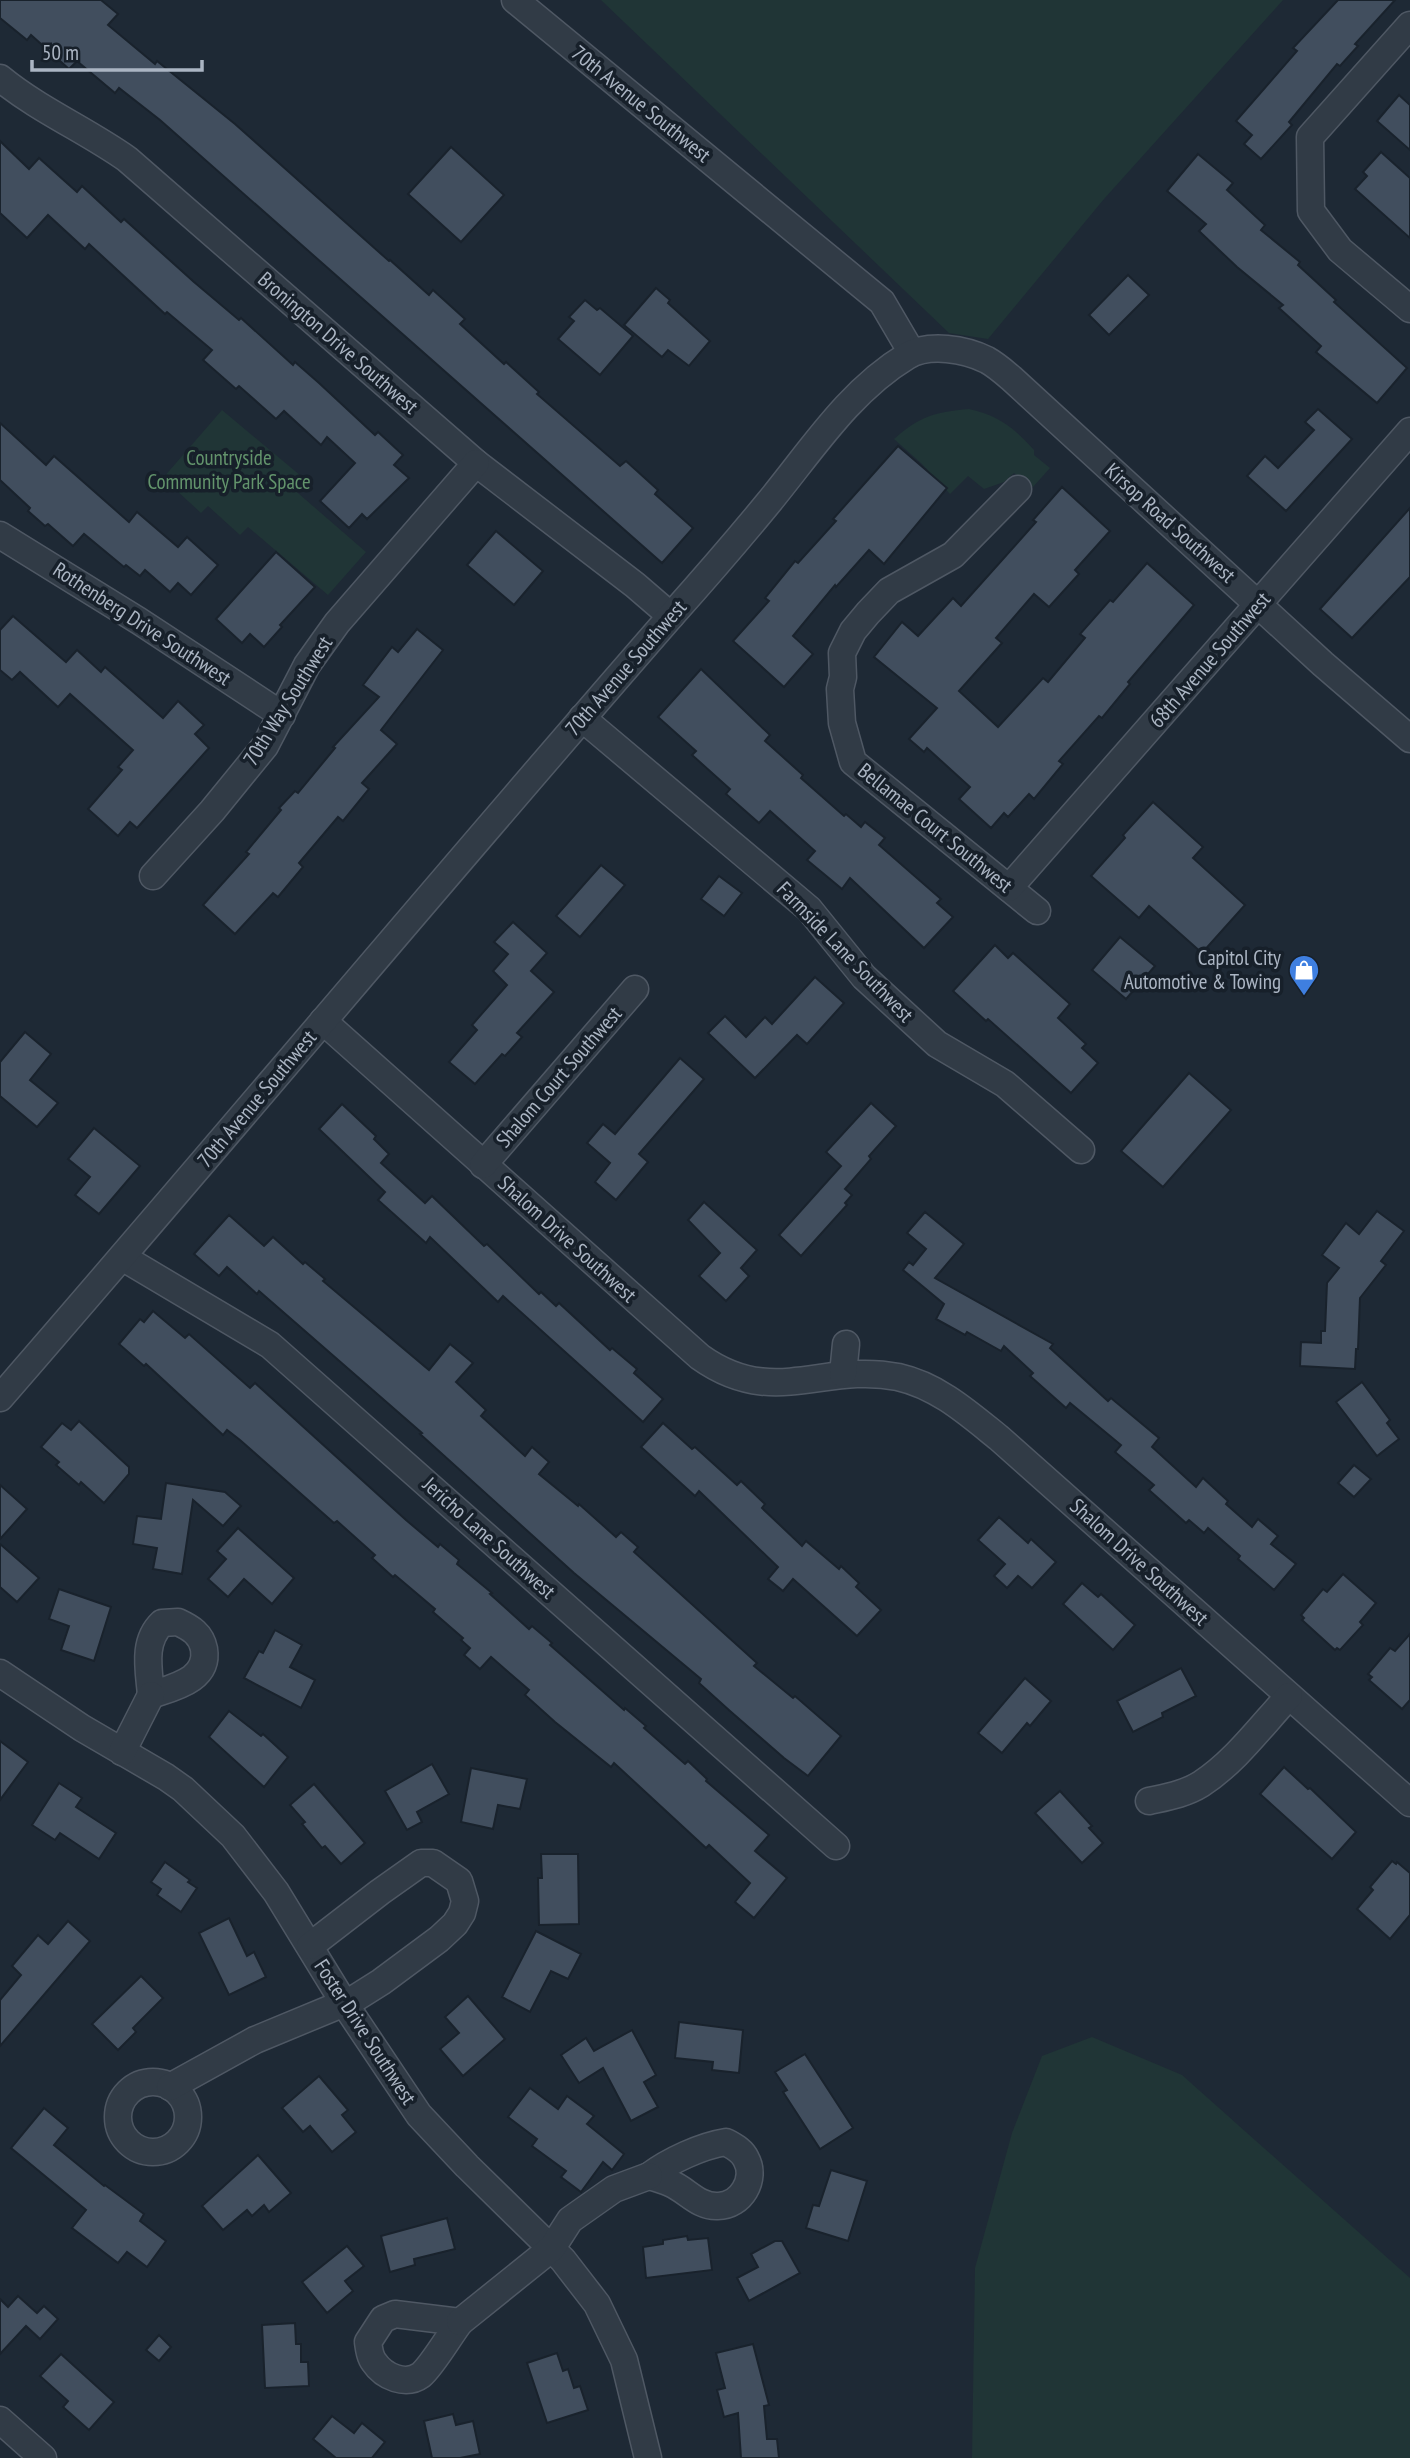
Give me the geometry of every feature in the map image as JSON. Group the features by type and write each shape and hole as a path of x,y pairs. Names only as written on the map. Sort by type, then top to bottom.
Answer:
{"street":[{"name":"70th Avenue Southwest","path":"0,1398 768,503 853,399 870,382 912,353 881,302 514,0"},
{"path":"1410,25 1310,137 1311,211 1340,250 1410,309"},
{"name":"Bronington Drive Southwest","path":"0,78 19,94 98,138 127,159 476,463 635,585 671,616"},
{"name":"Kirsop Road Southwest","path":"912,353 943,349 962,352 988,361 1011,378 1410,739"},
{"name":"68th Avenue Southwest","path":"1009,888 1410,432"},
{"name":"70th Way Southwest","path":"153,876 212,811 265,746 307,665 337,623 476,463"},
{"name":"Bellamae Court Southwest","path":"1018,489 953,555 889,592 853,631 842,653 843,677 840,689 842,723 853,762 1037,911"},
{"name":"Rothenberg Drive Southwest","path":"0,535 282,715"},
{"name":"Farmside Lane Southwest","path":"582,718 809,909 864,977 937,1044 1005,1084 1081,1150"},
{"name":"Shalom Court Southwest","path":"483,1165 635,989"},
{"name":"Shalom Drive Southwest","path":"323,1021 700,1357 718,1370 757,1382 819,1379 843,1374 900,1378 919,1384 959,1406 1010,1447 1410,1803"},
{"name":"Jericho Lane Southwest","path":"122,1257 270,1345 836,1846"},
{"path":"843,1374 846,1344"},
{"name":"Foster Drive Southwest","path":"0,1674 82,1728 166,1776 233,1836 276,1892 344,2003 419,2115 467,2166 563,2259 597,2304 624,2360 648,2458"},
{"path":"122,1752 151,1695"},
{"path":"1149,1801 1174,1796 1202,1783 1228,1761 1289,1696"},
{"path":"170,2087 255,2040 344,2003 381,1982 455,1924 463,1913 465,1901 459,1881 433,1863 421,1863 310,1946"},
{"path":"460,2322 552,2248 570,2220 614,2189 649,2176"},
{"path":"0,2420 14,2449 43,2458"}],"green space":[{"path":"601,0 1283,0 1104,199 988,339 949,333"},
{"path":"969,409 1006,424 1034,450 1034,455 1050,468 1033,487 1014,473 1004,482 984,489 968,476 950,494 894,439 928,416"},
{"name":"Countryside Community Park Space","path":"222,410 301,476 291,487 366,552 328,595 248,527 240,535 208,506 201,513 163,478"},
{"path":"1092,2037 1182,2075 1410,2278 1410,2458 972,2458 975,2268 1012,2133 1042,2056"}],"building":[{"path":"0,0 101,0 118,14 108,25 235,124 429,295 433,290 465,319 460,324 504,364 506,362 539,392 537,394 620,466 626,461 658,490 655,494 693,528 662,563 160,120 119,88 115,93 77,61 69,69 31,35 27,40 0,18"},
{"path":"1338,0 1395,0 1355,44 1358,46 1340,66 1337,64 1289,122 1292,125 1261,159 1244,144 1252,135 1236,121 1297,51 1293,48"},
{"path":"1399,95 1410,105 1410,150 1377,121"},
{"path":"0,141 29,169 39,158 77,192 82,186 121,222 124,219 239,320 241,318 293,365 295,362 375,435 378,432 403,455 394,465 409,478 367,519 362,514 349,528 320,501 355,463 327,437 321,445 284,411 276,419 239,386 236,389 203,360 212,350 167,312 165,314 89,244 85,249 48,215 27,238 0,213"},
{"path":"451,147 504,195 461,242 408,194"},
{"path":"1381,152 1410,178 1410,238 1355,189 1367,176 1363,172"},
{"path":"1198,154 1233,183 1227,190 1265,225 1261,230 1300,262 1298,265 1336,300 1334,302 1407,368 1377,403 1316,352 1321,346 1279,308 1283,305 1199,231 1206,224 1167,191"},
{"path":"1128,275 1149,295 1109,335 1089,315"},
{"path":"656,288 670,300 668,303 710,341 689,366 668,350 662,357 624,325"},
{"path":"585,300 597,310 600,308 633,336 600,375 558,339 574,321 569,317"},
{"path":"1318,409 1352,439 1286,511 1247,476 1265,456 1278,468 1314,430 1305,422"},
{"path":"0,423 46,465 54,456 129,522 137,512 178,547 187,537 218,565 191,595 178,583 170,592 145,570 140,576 126,565 124,567 84,534 73,546 28,511 30,508 0,480"},
{"path":"898,446 947,488 884,564 869,550 836,587 835,585 793,636 813,654 784,687 733,641 769,601 765,598 795,561 798,563 836,521 833,519"},
{"path":"1062,487 1110,531 1075,570 1079,574 1049,607 1034,594 996,638 1002,643 959,691 998,727 1043,678 1048,682 1085,638 1080,634 1147,563 1194,605 1128,682 1130,684 1102,718 1099,716 1059,761 1063,764 1034,799 1029,794 1008,817 1004,813 991,828 959,799 970,787 927,748 924,752 909,739 937,708 874,657 902,622 918,636 953,598 961,606 1036,522 1033,520"},
{"path":"1410,508 1410,577 1352,638 1320,609"},
{"path":"496,531 543,571 514,605 467,565"},
{"path":"276,552 315,587 264,647 250,634 242,643 216,619"},
{"path":"13,616 66,662 77,650 101,672 105,667 163,718 178,701 204,725 195,734 209,748 137,828 130,822 118,836 88,809 122,770 118,767 133,750 70,694 58,707 20,672 12,680 0,670 0,630"},
{"path":"417,629 443,650 381,730 397,744 362,783 369,789 343,821 338,817 299,863 303,867 278,897 273,893 235,934 203,905 249,854 246,852 281,810 279,808 295,791 298,793 335,748 333,747 379,697 363,685 392,647 398,652"},
{"path":"701,669 770,735 765,741 803,775 801,778 844,816 846,814 861,827 865,822 885,838 879,845 941,899 937,903 953,917 924,948 850,878 842,889 807,860 815,851 770,811 759,823 726,794 730,789 692,755 696,751 658,717"},
{"path":"1153,802 1203,847 1193,858 1245,905 1202,953 1149,906 1139,918 1091,876"},
{"path":"601,865 625,885 580,937 556,916"},
{"path":"719,876 742,893 724,916 701,899"},
{"path":"513,922 547,953 531,971 554,992 517,1033 522,1037 505,1056 502,1054 475,1084 449,1062 477,1030 472,1025 507,985 493,971 508,954 494,942"},
{"path":"1120,937 1155,966 1126,999 1092,970"},
{"path":"995,945 1008,958 1013,953 1070,1004 1058,1018 1086,1044 1082,1048 1098,1063 1071,1093 953,991"},
{"path":"815,977 844,1003 807,1044 797,1035 755,1078 708,1033 725,1016 746,1037 765,1017 772,1024"},
{"path":"25,1032 51,1054 30,1080 58,1103 37,1127 0,1096 0,1062"},
{"path":"680,1058 704,1079 639,1154 648,1162 616,1200 595,1182 610,1163 587,1143 603,1124 615,1134"},
{"path":"1189,1073 1231,1110 1163,1187 1121,1151"},
{"path":"871,1103 896,1126 869,1156 871,1159 845,1189 852,1195 845,1203 847,1205 801,1256 779,1235 841,1166 826,1152"},
{"path":"342,1104 376,1136 374,1139 389,1154 381,1163 425,1203 432,1196 539,1294 541,1292 556,1306 559,1303 610,1350 612,1348 637,1369 634,1373 663,1399 643,1422 503,1296 498,1302 430,1237 426,1243 378,1200 385,1192 319,1129"},
{"path":"94,1128 140,1166 99,1214 75,1195 90,1177 68,1159"},
{"path":"704,1202 757,1250 741,1268 749,1276 726,1301 699,1276 720,1253 688,1220"},
{"path":"1377,1211 1404,1231 1381,1261 1386,1265 1360,1298 1355,1369 1300,1366 1301,1342 1321,1343 1321,1331 1325,1331 1327,1283 1339,1268 1322,1255 1346,1223 1359,1234"},
{"path":"925,1212 964,1244 935,1278 1053,1344 1050,1348 1108,1401 1111,1398 1159,1438 1152,1447 1196,1487 1203,1478 1228,1501 1226,1504 1252,1527 1258,1519 1278,1536 1271,1544 1296,1564 1274,1590 1208,1528 1204,1533 1189,1520 1186,1523 1149,1490 1154,1485 1115,1452 1121,1445 1070,1403 1066,1408 1030,1376 1033,1373 1004,1346 1001,1351 936,1319 944,1304 903,1270 909,1262 913,1265 926,1249 907,1233"},
{"path":"229,1215 264,1246 273,1237 429,1370 450,1344 473,1363 456,1382 486,1410 481,1416 525,1456 532,1447 549,1462 539,1474 578,1506 579,1504 616,1537 621,1532 638,1547 634,1552 757,1663 754,1666 793,1698 795,1696 841,1736 808,1776 730,1711 699,1683 701,1679 574,1573 420,1434 422,1433 259,1291 257,1294 227,1267 219,1276 194,1254"},
{"path":"153,1311 185,1338 189,1334 250,1388 255,1383 406,1520 438,1547 440,1544 459,1560 457,1564 529,1629 532,1626 552,1643 550,1645 646,1726 644,1728 685,1764 688,1761 706,1781 769,1835 755,1851 787,1878 754,1918 735,1902 750,1883 709,1845 706,1848 614,1763 611,1767 555,1722 525,1695 529,1690 491,1657 480,1669 464,1655 470,1648 461,1640 463,1638 433,1612 435,1609 395,1575 393,1577 372,1558 375,1555 337,1521 334,1523 227,1430 223,1435 146,1364 144,1366 119,1344 140,1319 144,1322"},
{"path":"1362,1382 1390,1420 1387,1423 1399,1439 1377,1456 1336,1402"},
{"path":"79,1421 129,1467 129,1474 104,1503 81,1482 79,1485 56,1465 59,1462 41,1447 62,1423 71,1430"},
{"path":"663,1423 692,1449 695,1447 737,1485 741,1481 765,1504 762,1508 802,1546 806,1541 839,1569 841,1566 859,1583 856,1587 881,1610 857,1636 793,1579 783,1591 768,1579 778,1567 699,1491 695,1496 641,1447"},
{"path":"1354,1465 1371,1479 1354,1497 1338,1483"},
{"path":"166,1483 225,1492 241,1506 223,1526 193,1500 182,1574 153,1569 157,1548 133,1544 137,1516 161,1519"},
{"path":"0,1485 27,1509 0,1539"},
{"path":"999,1517 1028,1543 1031,1539 1056,1562 1032,1588 1018,1576 1007,1588 994,1576 1005,1564 978,1540"},
{"path":"238,1528 294,1578 272,1604 244,1579 228,1597 208,1579 226,1559 217,1551"},
{"path":"0,1544 39,1578 17,1602 0,1587"},
{"path":"1343,1574 1376,1603 1360,1622 1363,1625 1340,1650 1335,1650 1302,1620 1304,1618 1301,1615 1323,1589 1327,1592"},
{"path":"1082,1583 1098,1597 1101,1594 1135,1625 1113,1650 1063,1604"},
{"path":"59,1589 111,1607 94,1661 61,1650 69,1626 49,1619"},
{"path":"275,1630 302,1645 290,1667 315,1680 301,1708 244,1678 259,1651 263,1653"},
{"path":"1410,1634 1410,1700 1402,1709 1369,1680 1372,1677 1368,1674 1390,1648 1395,1651"},
{"path":"1181,1668 1196,1696 1162,1713 1163,1717 1133,1732 1117,1701"},
{"path":"1025,1678 1051,1701 1030,1726 1027,1723 1002,1753 978,1733"},
{"path":"229,1711 261,1736 263,1734 288,1757 264,1787 209,1737"},
{"path":"0,1741 28,1762 0,1800"},
{"path":"432,1764 449,1794 417,1812 422,1822 407,1830 385,1791"},
{"path":"1284,1767 1356,1832 1332,1859 1260,1794"},
{"path":"471,1768 527,1779 520,1809 498,1805 493,1829 461,1822"},
{"path":"59,1783 82,1798 76,1807 116,1833 99,1859 60,1833 55,1840 32,1825"},
{"path":"314,1784 365,1843 341,1864 325,1846 322,1848 290,1805"},
{"path":"1060,1791 1092,1826 1089,1828 1103,1843 1082,1863 1035,1813"},
{"path":"541,1854 578,1854 579,1924 539,1925 538,1878 542,1878"},
{"path":"1392,1861 1410,1873 1410,1915 1390,1939 1357,1909 1373,1890 1370,1887"},
{"path":"165,1862 197,1888 181,1912 157,1895 161,1889 151,1882"},
{"path":"229,1918 247,1956 254,1952 266,1977 229,1995 199,1933"},
{"path":"68,1921 90,1941 0,2046 0,2000 21,1975 12,1966 38,1935 48,1944"},
{"path":"536,1931 581,1954 568,1979 551,1971 530,2012 502,1997"},
{"path":"141,1976 163,1998 133,2028 136,2032 118,2050 92,2024"},
{"path":"468,1996 505,2039 463,2076 440,2049 459,2033 445,2017"},
{"path":"679,2022 743,2030 739,2073 712,2070 713,2062 675,2058"},
{"path":"632,2030 656,2075 644,2082 658,2107 631,2121 603,2068 579,2083 561,2055 586,2038 594,2051"},
{"path":"805,2054 853,2128 820,2149 783,2092 787,2090 775,2072"},
{"path":"319,2076 348,2110 342,2115 356,2132 332,2152 310,2126 303,2132 282,2108"},
{"path":"530,2088 558,2109 567,2096 594,2116 587,2124 624,2154 612,2170 603,2162 581,2192 561,2177 566,2171 532,2146 537,2139 508,2117"},
{"path":"44,2108 68,2128 54,2145 104,2186 144,2214 140,2221 166,2241 147,2267 127,2252 118,2263 72,2228 86,2210 11,2148"},
{"path":"258,2155 291,2193 269,2212 264,2205 252,2216 247,2210 223,2230 202,2206"},
{"path":"831,2170 867,2181 848,2241 806,2228 813,2205 819,2206"},
{"path":"447,2218 455,2249 414,2259 415,2265 390,2272 381,2236"},
{"path":"687,2236 688,2240 708,2238 712,2270 646,2278 643,2247"},
{"path":"775,2241 782,2241 800,2273 749,2301 737,2278 758,2267 751,2254"},
{"path":"347,2246 364,2266 345,2281 353,2291 327,2313 302,2282"},
{"path":"18,2296 37,2313 44,2306 58,2319 40,2339 26,2326 0,2354 0,2299 8,2307"},
{"path":"295,2323 296,2344 301,2344 301,2362 308,2362 309,2386 265,2388 262,2325"},
{"path":"159,2335 171,2347 159,2361 146,2350"},
{"path":"753,2344 769,2405 764,2406 767,2439 777,2439 779,2458 741,2458 738,2413 724,2417 717,2390 725,2388 716,2353"},
{"path":"557,2353 563,2371 568,2369 574,2388 580,2386 588,2410 547,2423 527,2363"},
{"path":"61,2354 114,2402 89,2430 63,2407 68,2401 40,2376"},
{"path":"453,2414 456,2425 473,2421 480,2454 460,2458 432,2458 424,2421"},
{"path":"332,2416 354,2433 362,2423 385,2442 372,2458 336,2458 313,2439"}],"place":[{"name":"Capitol City Automotive & Towing","path":"1304,997"}]}
